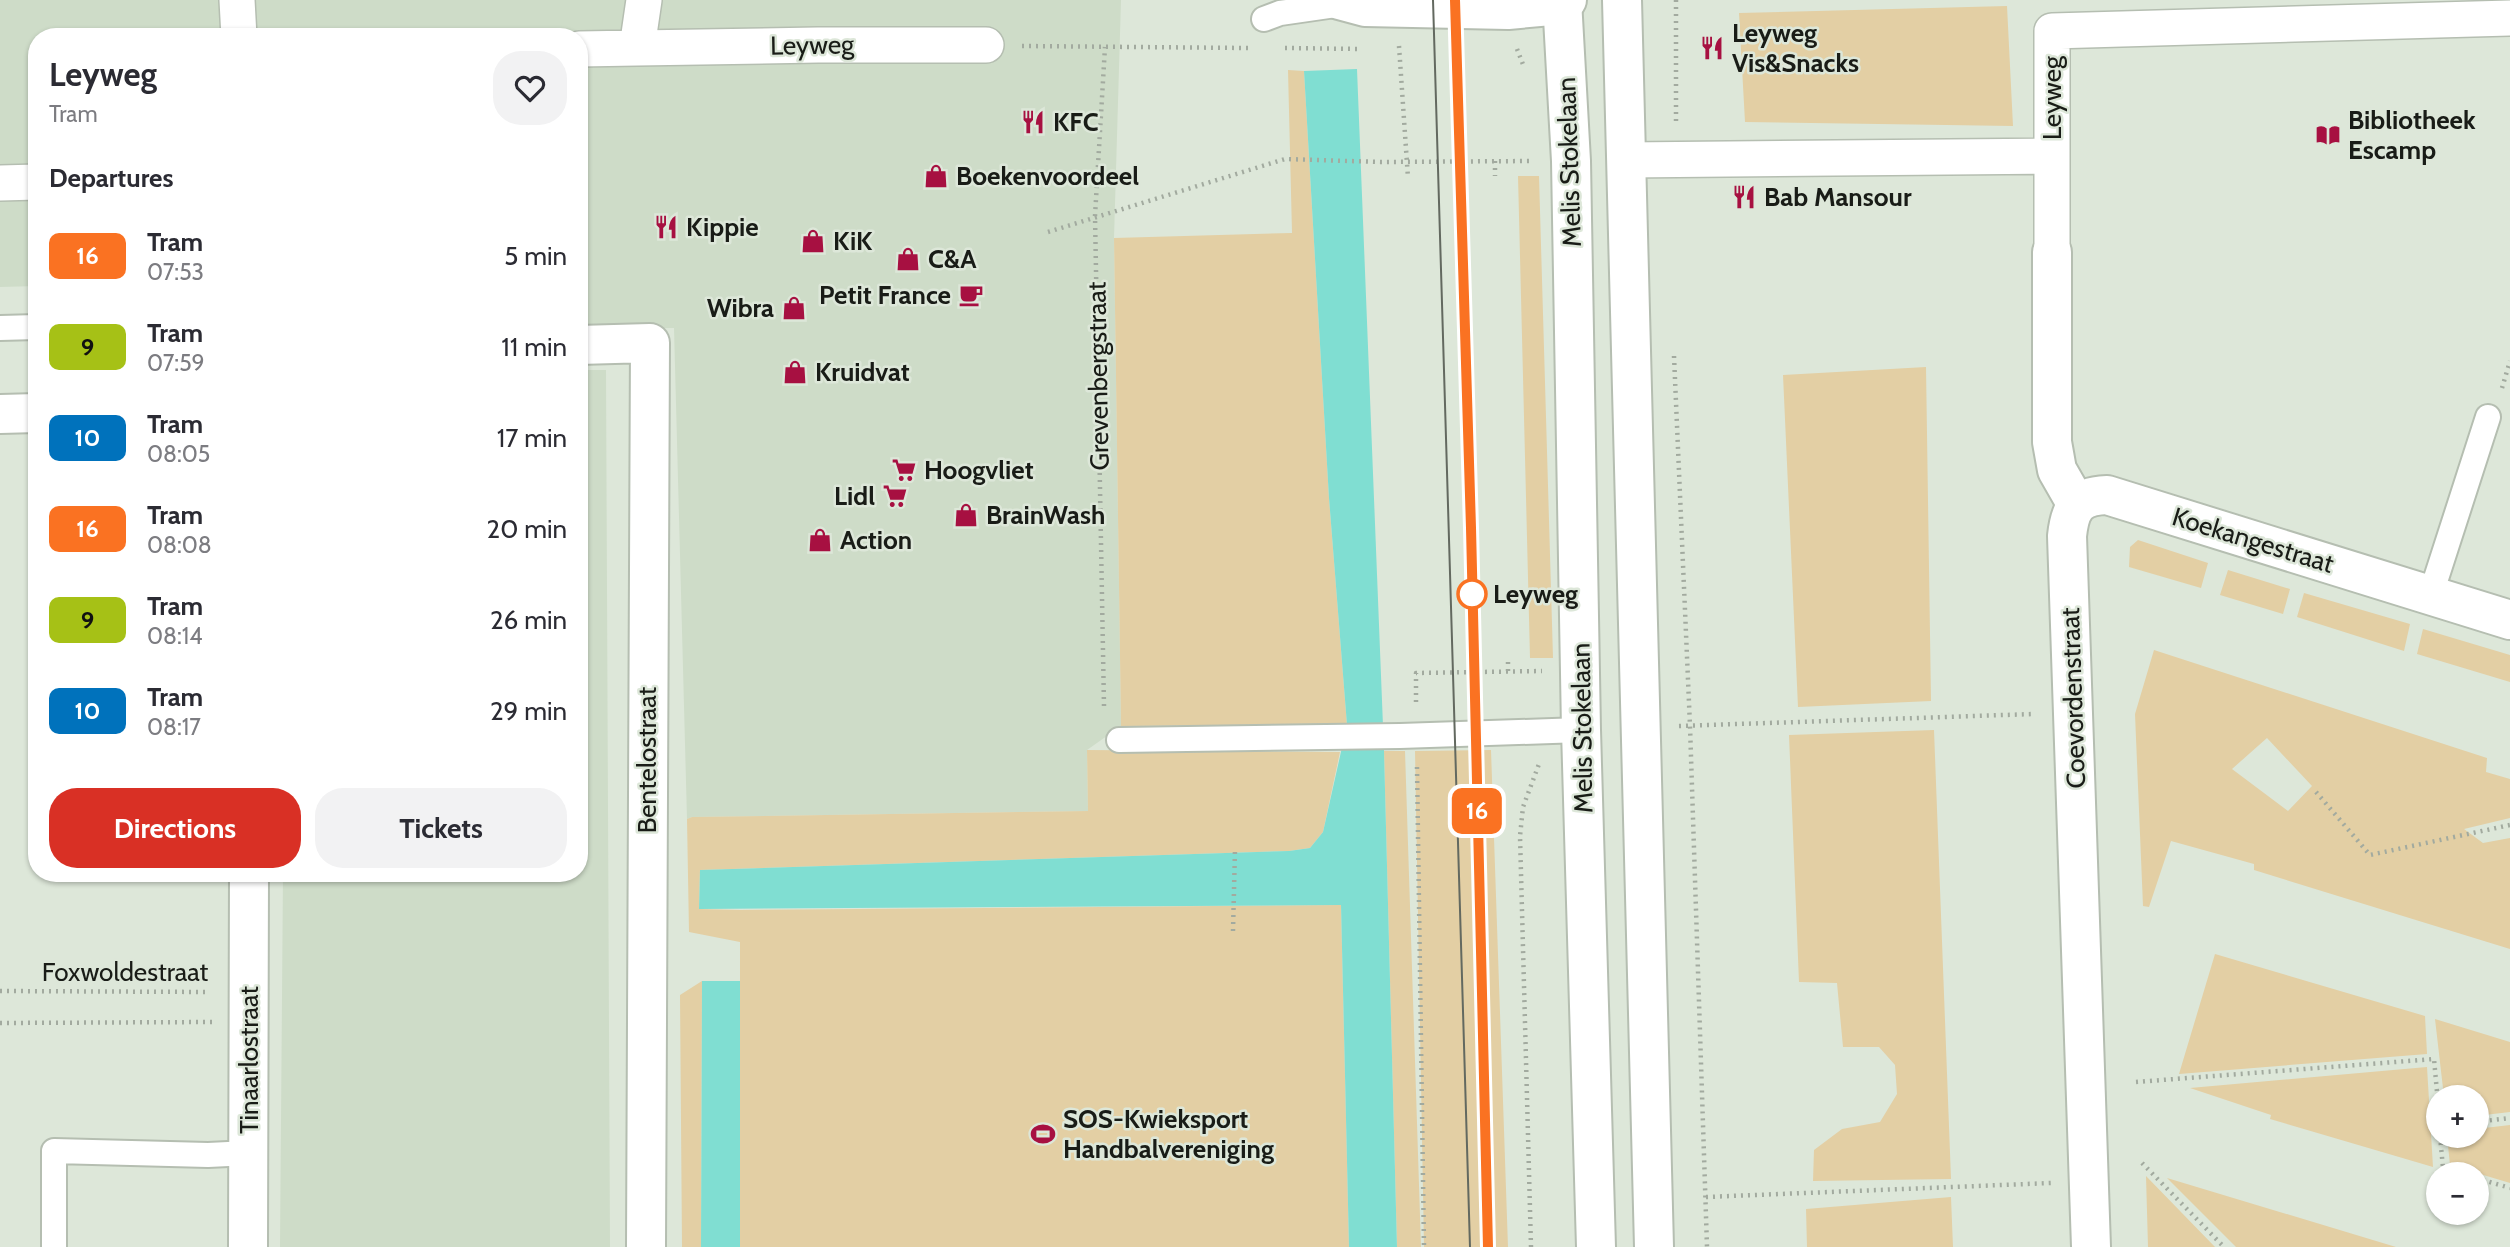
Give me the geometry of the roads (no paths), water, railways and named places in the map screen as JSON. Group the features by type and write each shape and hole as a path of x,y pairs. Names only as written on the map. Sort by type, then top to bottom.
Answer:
{"street":[{"path":"237,0 239,28"},
{"path":"637,48 644,0"},
{"path":"1622,0 1654,1247"},
{"path":"1344,1 1365,8 1508,10 1564,2"},
{"name":"Melis Stokelaan","path":"1564,2 1571,161 1581,730 1596,1247"},
{"name":"Leyweg","path":"1626,160 2052,156 2052,31 2510,18"},
{"name":"Leyweg","path":"588,49 986,45"},
{"path":"2052,156 2052,442 2057,470 2077,505"},
{"path":"0,183 28,182"},
{"name":"Bentelostraat","path":"588,345 650,343 646,1247"},
{"path":"0,414 28,413"},
{"name":"Koekangestraat","path":"2077,505 2090,495 2107,495 2510,620"},
{"name":"Coevordenstraat","path":"2077,505 2070,517 2067,536 2091,1247"},
{"name":"Tinaarlostraat","path":"248,1247 249,882"}],"lane":[{"path":"1264,19 1280,13 1344,1"},
{"path":"0,328 28,327"},
{"path":"2431,594 2488,417"},
{"path":"1119,740 1408,736 1581,730"},
{"path":"54,1247 54,1151 208,1155 248,1153"}],"water":[{"path":"1357,69 1384,751 1397,1247 1349,1247 1341,905 699,909 700,870 1289,851 1310,848 1323,832 1347,725 1329,498 1304,71"},
{"path":"702,981 740,981 740,1247 701,1247"}],"tram line":[{"path":"1433,0 1470,1247"},
{"path":"1455,0 1488,1247"},
{"name":"16","path":"1455,0 1488,1247"}],"place":[{"name":"Leyweg Vis&Snacks","path":"1712,48"},
{"name":"KFC","path":"1033,122"},
{"name":"Bibliotheek Escamp","path":"2328,135"},
{"name":"Boekenvoordeel","path":"936,176"},
{"name":"Bab Mansour","path":"1744,197"},
{"name":"Kippie","path":"666,227"},
{"name":"KiK","path":"813,241"},
{"name":"C&A","path":"908,259"},
{"name":"Petit France","path":"971,295"},
{"name":"Wibra","path":"794,308"},
{"name":"Kruidvat","path":"795,372"},
{"name":"Hoogvliet","path":"904,470"},
{"name":"Lidl","path":"895,496"},
{"name":"BrainWash","path":"966,515"},
{"name":"Action","path":"820,540"},
{"name":"Leyweg","path":"1472,594"},
{"name":"SOS-Kwieksport Handbalvereniging","path":"1043,1134"}]}
